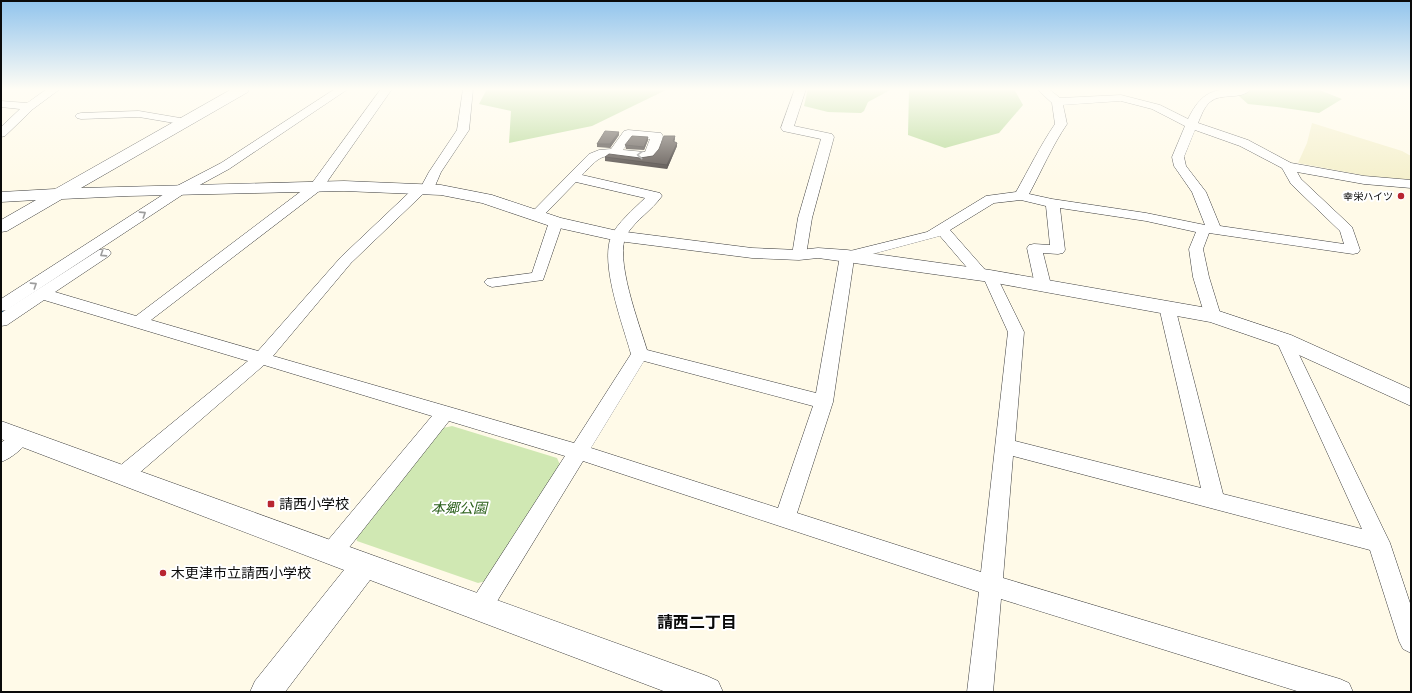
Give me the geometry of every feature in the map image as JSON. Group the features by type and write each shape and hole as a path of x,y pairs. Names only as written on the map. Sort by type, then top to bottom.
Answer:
{"street":[{"path":"1,133 14,121"},
{"path":"1,306 180,190 225,166 293,121"},
{"path":"137,322 317,186 364,121"},
{"path":"124,475 262,359 346,260 424,189 463,130 465,121"},
{"path":"789,121 787,128 828,137 805,218 799,255"},
{"path":"1021,196 1037,167 1046,144 1061,124 1061,121"},
{"path":"1185,121 1244,143 1286,166 1364,180 1411,184"},
{"path":"1194,121 1178,157 1180,166 1199,192 1209,229 1196,249 1201,277 1213,316"},
{"path":"1,227 186,122"},
{"path":"535,216 596,154 600,152 618,152"},
{"path":"1,321 201,190 225,166"},
{"path":"847,256 932,235 991,199 1021,196 1052,203 1146,217 1209,229 1353,250 1348,230 1296,181 1286,166"},
{"path":"480,608 640,354 618,278 615,260 618,236 655,196 572,178"},
{"path":"1,197 317,186 441,190 486,199 556,222 618,236 752,253 799,255 818,253 847,256 986,275 1213,316 1284,340 1411,398"},
{"path":"1043,286 1034,248 1058,250 1052,203"},
{"path":"492,282 538,277 556,222"},
{"path":"942,229 986,275 1016,332 980,692"},
{"path":"785,518 824,402 847,256"},
{"path":"43,294 445,414 579,452 990,585 1340,692"},
{"path":"1167,307 1214,500"},
{"path":"1284,340 1378,543 1411,641"},
{"path":"640,354 824,402"},
{"path":"332,552 445,414"},
{"path":"1,454 11,434 707,692"},
{"path":"1004,446 1378,543"},
{"path":"266,692 366,565"}],"shaded area":[{"path":"1312,123 1402,151 1411,156 1411,180 1367,176 1298,163 1307,143"}],"green space":[{"path":"510,121 602,121 592,126 509,143"},
{"path":"908,121 1009,121 999,133 945,148 908,135"},
{"name":"本郷公園","path":"452,426 557,458 561,467 490,580 478,583 357,541 355,535 439,429"}],"building":[{"path":"605,131 619,132 610,144 597,144"},
{"path":"632,136 648,137 644,147 625,145"},
{"path":"664,136 675,136 673,141 677,143 667,165 605,157 609,154 640,158 653,156 659,149"}],"waterway":[{"path":"1,313 10,307"}],"place":[{"name":"幸栄ハイツ","path":"1401,196"},
{"name":"請西小学校","path":"271,504"},
{"name":"木更津市立請西小学校","path":"163,573"}],"district":[{"name":"請西二丁目","path":"697,622"}]}
